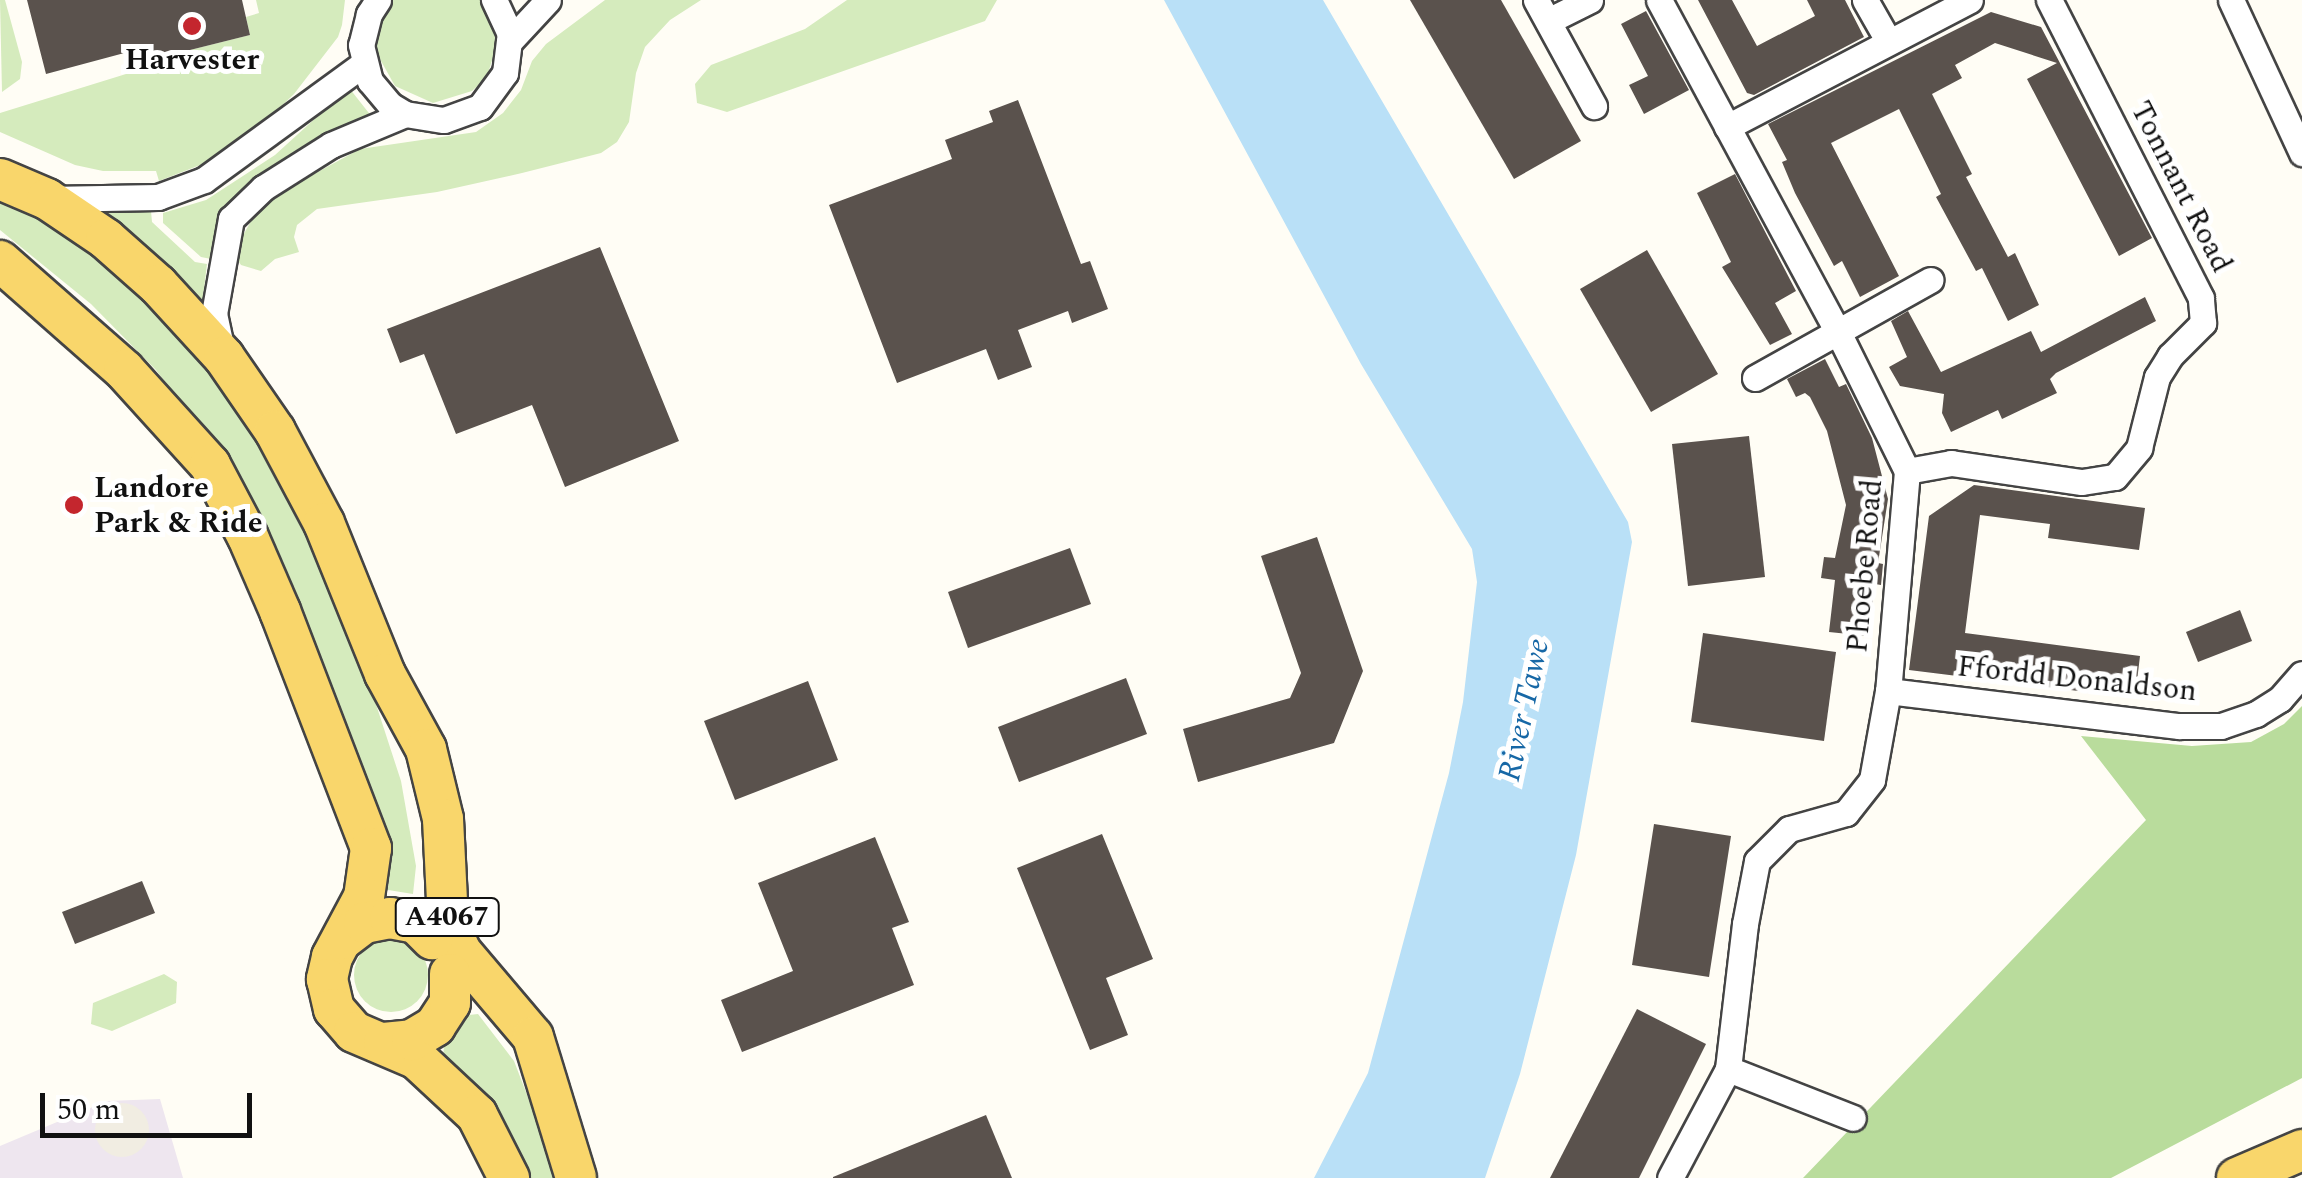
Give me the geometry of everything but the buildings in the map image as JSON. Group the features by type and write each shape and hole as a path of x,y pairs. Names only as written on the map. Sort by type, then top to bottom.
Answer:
{"main road":[{"name":"A4067","path":"0,178 47,199 106,239 158,285 224,358 275,432 324,523 385,674 426,749 443,819 448,923 461,952 533,1037 576,1178"},
{"name":"A4067","path":"0,261 32,285 149,397 210,465 248,537 371,848 364,897 343,939"},
{"name":"A4067","path":"385,674 417,802 424,901 441,956 495,1021 530,1074 563,1138"},
{"path":"384,1044 412,1040 435,1026 450,1002 441,956 416,924 390,918 364,923 343,939 332,958 327,979 334,1009 354,1032 416,1059 477,1116 509,1178"},
{"path":"2237,1178 2302,1150"}],"street":[{"path":"378,0 363,29 363,64 378,94 405,114 444,120 480,107 506,73 509,42 504,16 494,0"},
{"path":"509,42 548,0"},
{"path":"1590,0 1542,11 1594,106"},
{"name":"Phoebe Road","path":"1659,0 1907,471 1888,690 1872,780 1860,800 1831,818 1789,829 1758,862 1744,924 1728,1069 1670,1178"},
{"path":"1866,0 1888,42"},
{"path":"1727,127 1970,0"},
{"name":"Tonnant Road","path":"1907,471 1951,463 2082,482 2115,477 2139,448 2157,377 2170,356 2203,323 2202,298 2049,0"},
{"path":"2232,0 2302,153"},
{"path":"47,199 158,196 204,180 363,64"},
{"path":"224,358 214,314 231,219 263,188 331,145 405,114"},
{"path":"1755,378 1930,280"},
{"name":"Ffordd Donaldson","path":"1888,690 2179,726 2221,726 2256,714 2280,699 2302,674"},
{"path":"1728,1069 1852,1118"}],"shaded area":[{"path":"160,1099 183,1178 0,1178 0,1146 107,1101"},
{"path":"122,1103 141,1111 149,1130 141,1149 122,1157 103,1149 95,1130 103,1111"}],"green space":[{"path":"0,0 5,0 22,62 20,79 2,92"},
{"path":"256,0 345,0 342,25 338,37 294,94 258,129 208,162 159,181 156,171 103,171 75,165 0,132 0,113 168,61 166,56 250,35 246,17 259,13"},
{"path":"391,0 483,0 499,37 487,77 472,91 433,103 395,86 376,52 376,33"},
{"path":"605,0 701,0 670,20 645,47 636,73 629,122 617,142 601,153 437,192 317,209 297,225 294,237 299,252 275,259 261,271 241,265 235,256 237,246 255,214 292,186 360,149 476,132 503,113 521,90 532,61 546,44"},
{"path":"847,0 997,0 985,21 727,112 697,103 695,84 711,65 805,29"},
{"path":"346,84 372,117 218,236 211,259 201,257 163,223 163,213 206,200 275,155 331,104"},
{"path":"0,195 86,246 139,291 221,383 280,478 319,559 372,692 401,781 416,866 413,894 382,889 219,456 156,370 91,304 0,230"},
{"path":"103,211 151,211 152,222 195,262 207,264 202,306 103,219"},
{"path":"2302,706 2302,1078 2111,1178 1803,1178 2146,820 2081,736 2192,746 2251,742 2284,724"},
{"path":"391,938 417,949 428,975 417,1001 391,1012 365,1001 354,975 365,949"},
{"path":"164,974 177,982 176,1003 112,1031 91,1024 93,1003"},
{"path":"478,1014 514,1061 559,1178 527,1178 481,1093 443,1056 444,1047 469,1015"}],"water":[{"name":"River Tawe","path":"1164,0 1323,0 1628,522 1632,542 1576,855 1520,1074 1485,1178 1314,1178 1368,1073 1449,773 1463,702 1477,582 1472,549 1361,364"}],"place":[{"name":"Harvester","path":"192,26"},
{"name":"Landore Park & Ride","path":"74,505"}]}
